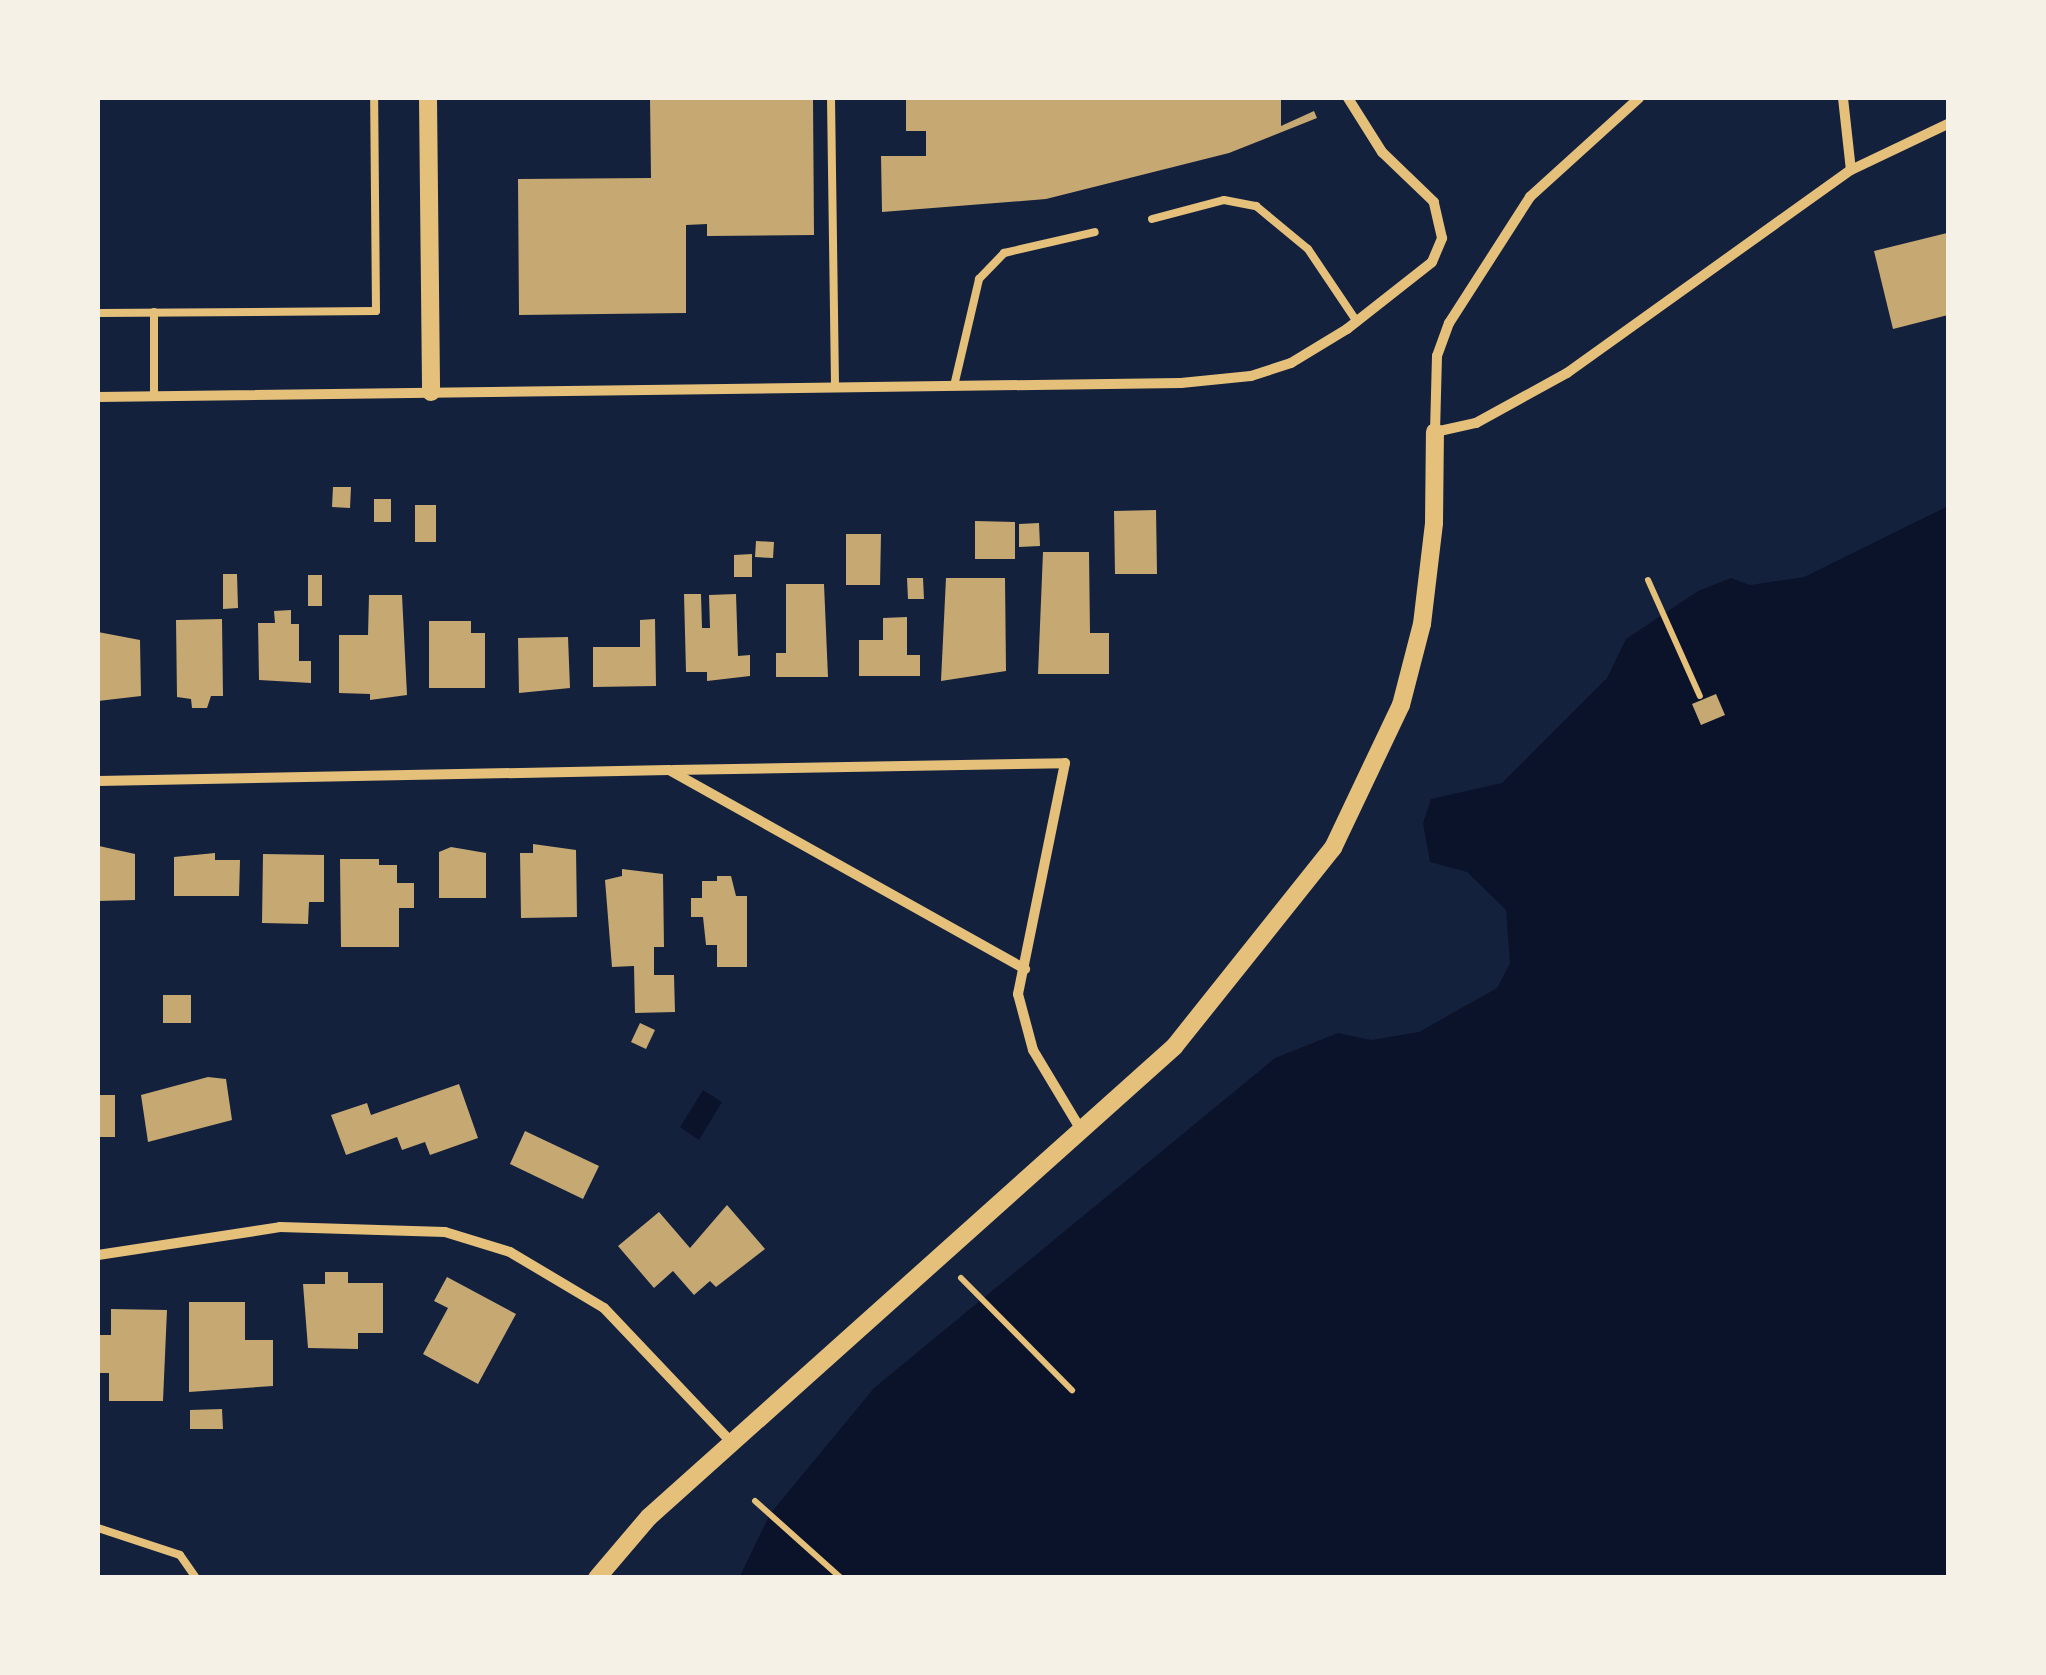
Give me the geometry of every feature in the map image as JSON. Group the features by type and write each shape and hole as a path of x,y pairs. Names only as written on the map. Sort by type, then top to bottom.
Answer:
{"street":[{"path":"428,98 431,392"},
{"path":"98,397 954,386 1251,376 1291,364 1357,322 1432,262 1441,219 1434,202 1382,152 1348,98"},
{"path":"597,1578 650,1517 1174,1047 1262,946 1333,848 1366,788 1401,705 1422,624 1434,524 1435,382 1449,323 1530,197 1639,98"},
{"path":"1844,98 1851,170"},
{"path":"1435,432 1476,422 1568,374 1851,170 1948,124"},
{"path":"98,780 1065,763 1025,969 1020,1015 1080,1130"},
{"path":"669,770 1025,969"},
{"path":"98,1254 280,1227 445,1232 510,1252 604,1308 734,1445"}],"lane":[{"path":"98,312 376,311 374,98"},
{"path":"831,98 835,387"},
{"path":"1152,219 1224,200 1256,206 1308,249 1357,322"},
{"path":"954,386 979,279 1004,253 1095,232"},
{"path":"154,312 154,396"},
{"path":"98,1528 180,1555 196,1578"}],"path":[{"path":"1648,580 1700,696"},
{"path":"961,1278 1072,1390"},
{"path":"755,1501 840,1578"}],"water":[{"path":"1948,506 1948,1577 739,1578 770,1514 874,1388 1275,1058 1338,1033 1371,1040 1419,1032 1497,988 1510,963 1506,910 1467,872 1430,862 1423,823 1431,799 1502,783 1607,678 1626,639 1698,591 1731,578 1750,585 1804,577"},
{"path":"703,1090 722,1102 699,1140 680,1127"}],"building":[{"path":"650,98 813,98 814,235 707,236 707,224 686,225 686,313 519,315 518,179 651,178"},
{"path":"906,98 1281,98 1281,126 1314,111 1317,118 1229,153 1046,199 882,212 881,156 926,156 926,131 906,131"},
{"path":"1947,233 1948,315 1893,329 1874,251"},
{"path":"333,487 351,487 350,508 332,507"},
{"path":"374,499 391,499 391,522 374,522"},
{"path":"415,505 436,505 436,542 415,542"},
{"path":"1156,510 1157,574 1115,574 1114,511"},
{"path":"975,521 1015,522 1015,559 975,559"},
{"path":"1039,523 1040,546 1019,547 1019,524"},
{"path":"846,534 881,534 880,585 846,585"},
{"path":"756,541 774,542 773,558 755,557"},
{"path":"1043,552 1089,552 1090,633 1109,633 1109,674 1038,674"},
{"path":"752,554 752,577 734,577 734,555"},
{"path":"223,574 237,574 238,608 223,609"},
{"path":"308,575 322,575 322,606 308,606"},
{"path":"907,578 923,578 924,599 908,599"},
{"path":"946,578 1005,578 1006,671 941,681"},
{"path":"786,584 824,584 828,677 776,677 776,653 786,653"},
{"path":"684,594 701,594 702,628 710,628 709,595 736,594 738,656 750,655 750,676 707,681 707,672 686,672"},
{"path":"369,595 402,595 407,695 370,700 370,694 339,693 339,635 368,635"},
{"path":"291,610 291,624 299,624 299,661 311,661 311,683 259,680 258,623 275,623 274,611"},
{"path":"907,617 907,655 920,655 920,676 859,676 859,640 883,640 883,618"},
{"path":"222,619 223,696 211,696 207,708 192,708 191,699 177,697 176,620"},
{"path":"655,619 656,686 593,687 593,647 640,647 640,620"},
{"path":"429,621 471,621 471,633 485,633 485,688 429,688"},
{"path":"98,632 140,640 141,696 98,701"},
{"path":"568,637 570,688 519,693 518,638"},
{"path":"1716,694 1725,715 1701,725 1692,704"},
{"path":"533,844 576,850 577,917 521,918 520,853 533,853"},
{"path":"99,846 135,854 135,900 98,901"},
{"path":"451,847 486,853 486,898 439,898 439,852"},
{"path":"215,853 215,860 240,860 239,896 174,896 174,857"},
{"path":"263,854 324,855 324,902 309,902 308,924 262,923"},
{"path":"340,859 379,859 379,865 397,865 397,883 414,883 414,908 399,908 399,947 341,947"},
{"path":"622,869 663,874 664,947 654,947 654,975 674,975 675,1012 635,1013 634,966 612,967 605,880 622,876"},
{"path":"717,876 731,876 736,896 747,896 747,967 717,967 717,945 706,945 703,917 691,917 691,898 702,898 702,881 717,881"},
{"path":"163,995 191,995 191,1023 163,1023"},
{"path":"640,1023 655,1030 646,1049 631,1042"},
{"path":"208,1077 226,1079 232,1120 148,1142 141,1095"},
{"path":"459,1084 478,1138 430,1155 425,1142 402,1150 397,1137 346,1155 331,1115 367,1103 371,1115"},
{"path":"98,1095 115,1095 115,1137 98,1137"},
{"path":"525,1131 599,1166 583,1199 510,1164"},
{"path":"727,1205 765,1249 716,1287 710,1281 694,1295 673,1271 654,1288 618,1246 659,1212 690,1248"},
{"path":"325,1272 348,1272 348,1283 383,1283 383,1333 358,1333 358,1349 308,1348 303,1284 325,1284"},
{"path":"447,1277 516,1314 478,1384 423,1354 448,1308 434,1301"},
{"path":"189,1302 245,1302 245,1340 273,1340 273,1386 189,1392"},
{"path":"111,1309 167,1310 163,1401 109,1401 109,1373 98,1373 98,1335 111,1335"},
{"path":"222,1409 223,1429 190,1429 190,1410"}]}
